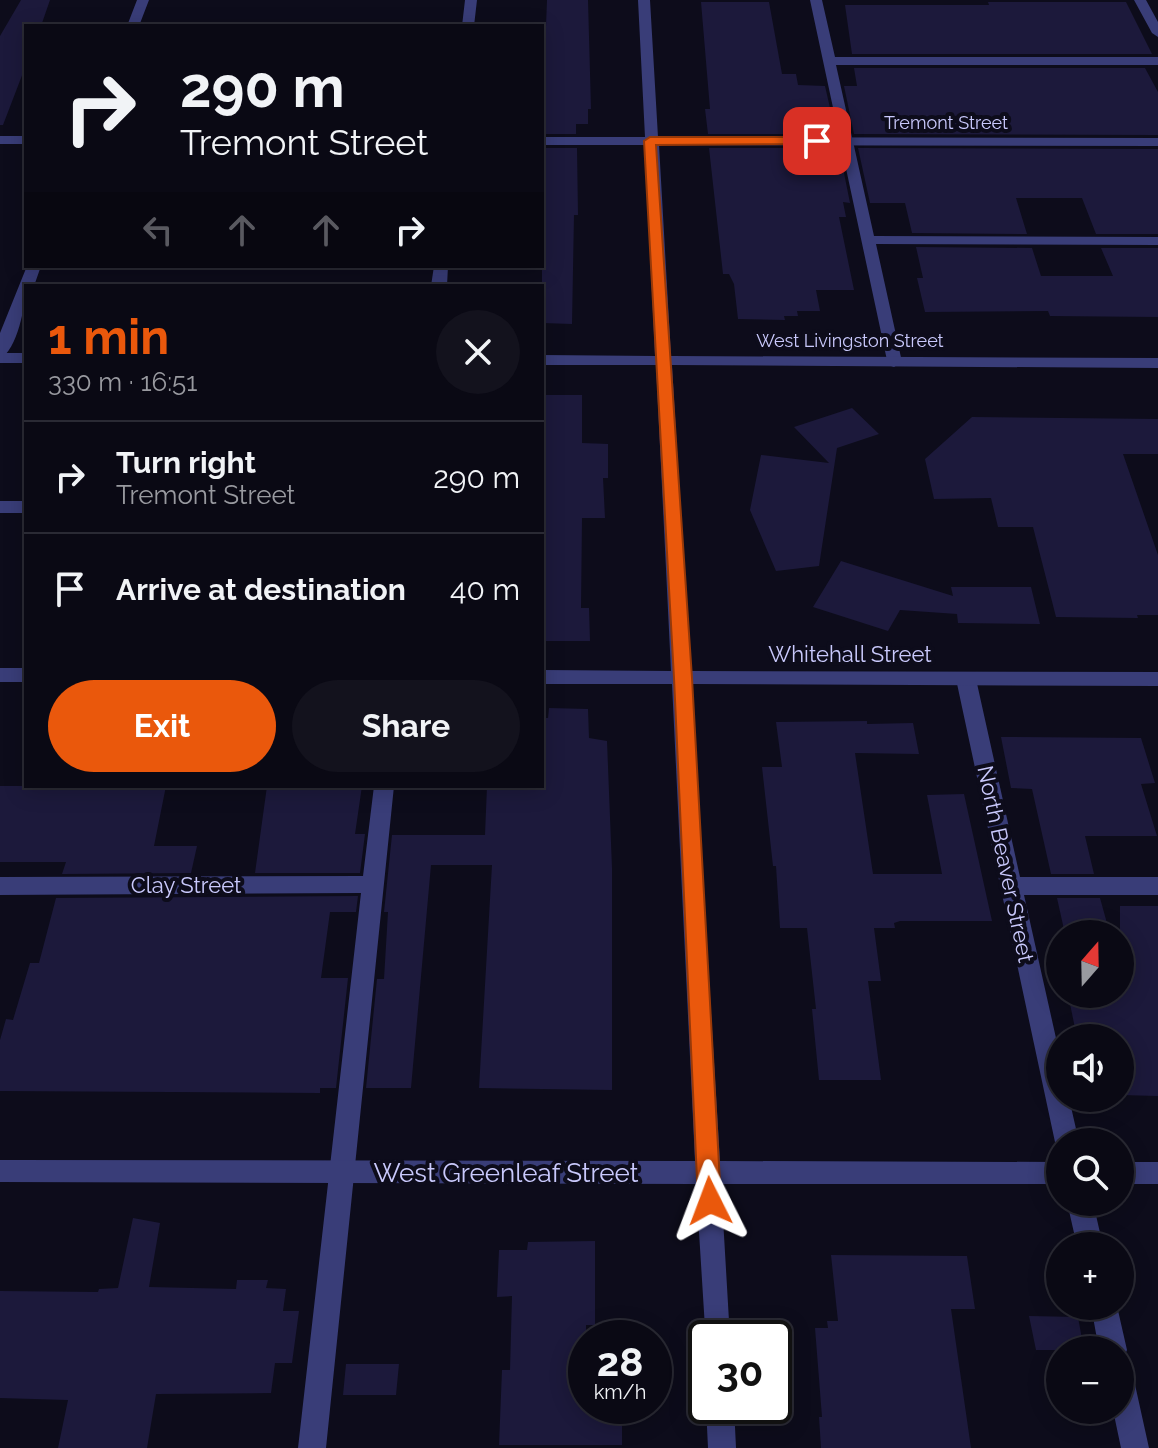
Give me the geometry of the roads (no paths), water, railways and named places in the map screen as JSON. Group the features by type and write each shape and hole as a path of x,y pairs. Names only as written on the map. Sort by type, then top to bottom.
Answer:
{"street":[{"path":"134,24 143,0"},
{"path":"468,24 471,0"},
{"path":"644,0 716,1320"},
{"path":"816,0 894,362"},
{"path":"1140,0 1158,33"},
{"path":"829,61 1158,61"},
{"path":"0,140 24,140"},
{"name":"Tremont Street","path":"544,141 1158,142"},
{"path":"868,240 1158,241"},
{"path":"24,292 0,356 24,358"},
{"name":"West Livingston Street","path":"544,360 1158,363"},
{"path":"0,507 24,507"},
{"path":"0,675 24,675"},
{"name":"Whitehall Street","path":"544,677 1158,679"},
{"name":"North Beaver Street","path":"966,679 1064,1128"},
{"path":"312,1448 384,788"},
{"name":"Clay Street","path":"0,886 373,884"},
{"path":"1010,886 1158,886"},
{"name":"West Greenleaf Street","path":"0,1171 1046,1173"},
{"path":"1134,1173 1158,1173"},
{"path":"721,1424 722,1448"},
{"path":"1130,1424 1135,1448"}]}
